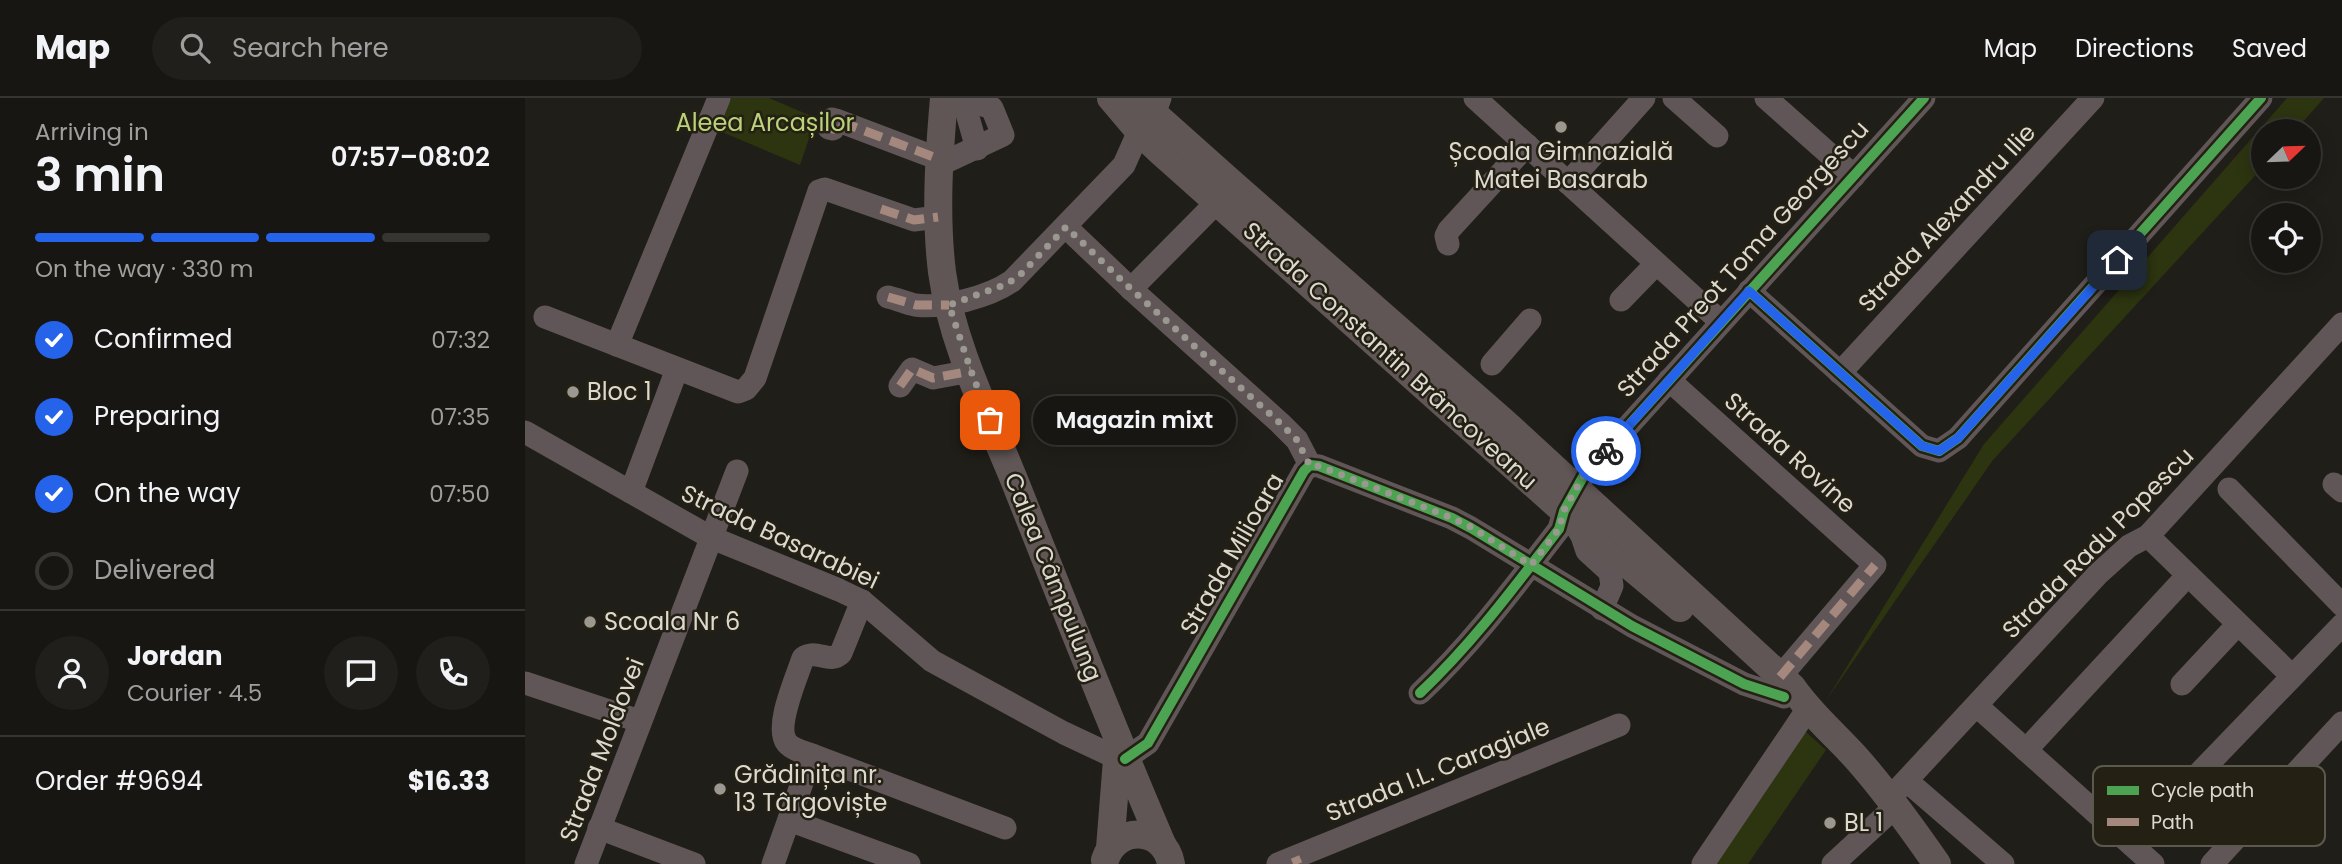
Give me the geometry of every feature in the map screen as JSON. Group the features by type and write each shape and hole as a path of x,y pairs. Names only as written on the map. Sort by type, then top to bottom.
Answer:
{"main road":[{"name":"Calea Câmpulung","path":"944,98 938,217 943,275 949,305 971,371 1120,753 1167,854"},
{"name":"Strada Constantin Brâncoveanu","path":"1111,98 1148,110 1320,276 1569,504 1838,738 1898,795 1937,864"},
{"name":"Strada Constantin Brâncoveanu","path":"1148,110 1161,152 1217,202 1320,276"},
{"path":"1107,856 1120,753"},
{"path":"1107,856 1124,837 1136,834 1151,837 1167,854"}],"street":[{"path":"617,345 719,98"},
{"path":"832,119 829,128 833,129 836,120 939,162 1000,138 1003,131 992,108 962,98"},
{"path":"1475,98 1721,322"},
{"path":"1568,183 1644,98"},
{"path":"1674,98 1717,136"},
{"path":"1766,98 1854,176"},
{"name":"Strada Preot Toma Georgescu","path":"1569,504 1584,475 1924,98"},
{"name":"Strada Alexandru Ilie","path":"1840,373 2093,98"},
{"path":"1749,291 1922,446 1939,451 1958,438 2261,98"},
{"path":"888,297 916,305 949,305 1007,284 1021,274 1124,165 1148,110"},
{"path":"1448,244 1446,236 1449,230 1527,145"},
{"path":"1124,165 1161,152"},
{"path":"545,317 737,392 746,389 754,378 819,191 825,189 913,220 938,217"},
{"path":"1131,289 1217,202"},
{"name":"Strada Milioara","path":"1066,227 1280,423 1297,440 1310,466"},
{"path":"1621,300 1657,264"},
{"path":"1492,363 1530,320"},
{"name":"Strada Radu Popescu","path":"1833,864 2098,574 2130,546 2148,536 2342,324"},
{"path":"631,492 677,369"},
{"path":"900,386 912,369 933,378 971,371"},
{"name":"Strada Rovine","path":"1669,380 1875,565 1790,695"},
{"name":"Strada Basarabiei","path":"525,432 710,537 862,601 932,661 1064,733 1120,753"},
{"name":"Strada Milioara","path":"1120,753 1148,743 1304,471 1310,466 1319,466 1471,527 1602,609 1744,684 1790,695"},
{"name":"Strada Moldovei","path":"586,864 737,471"},
{"path":"2229,489 2342,605"},
{"path":"1420,693 1453,662 1531,565 1559,529 1569,504"},
{"path":"1569,504 1587,551 1610,572 1612,586 1602,609"},
{"path":"2148,536 2292,676"},
{"path":"2026,750 2188,575"},
{"path":"862,601 837,657 831,659 809,654 803,658 783,722 783,734 787,743 1005,828"},
{"path":"2182,684 2238,624"},
{"path":"2206,766 2342,625"},
{"path":"525,683 639,721"},
{"path":"1703,864 1790,695"},
{"path":"1977,706 2093,810"},
{"path":"2302,766 2342,723"},
{"name":"Strada I.L. Caragiale","path":"1290,862 1619,725"},
{"path":"773,864 812,755"},
{"name":"Strada Constantin Brâncoveanu","path":"1898,795 2003,864"},
{"path":"789,820 909,864"},
{"path":"599,828 694,864"},
{"path":"2133,846 2153,864"},
{"path":"2212,864 2229,846"}],"green space":[{"name":"Aleea Arcașilor","path":"722,98 769,98 816,118 800,165 710,127"},
{"path":"2287,98 2324,98 2306,119 2269,119"},
{"path":"2251,139 2251,180 1993,460 1825,702 1984,444"},
{"path":"1805,731 1826,750 1748,864 1714,864"}],"marked path":[{"path":"832,119 829,128 833,129 836,120 939,159"},
{"path":"881,209 914,220 938,217"},
{"path":"888,297 916,305 949,305"},
{"path":"900,386 912,369 933,378 971,371"},
{"path":"1780,677 1875,565"},
{"path":"1295,857 1298,864"}],"cycle path":[{"path":"1420,693 1476,634 1559,529 1564,511 1584,475 1924,98"},
{"path":"1749,291 1922,446 1939,451 1958,438 2261,98"},
{"path":"1125,759 1148,743 1304,471 1310,465 1319,466 1452,518 1632,626 1744,684 1784,697"}],"way so far":[{"path":"990,420 949,305 1007,284 1021,274 1066,227 1280,423 1297,440 1310,466 1319,466 1452,518 1531,565 1559,529 1564,510 1584,475 1606,451"}],"place":[{"name":"Școala Gimnazială Matei Basarab","path":"1561,127"},
{"name":"Bloc 1","path":"573,392"},
{"name":"Magazin mixt","path":"990,420"},
{"name":"Scoala Nr 6","path":"590,622"},
{"name":"Grădinița nr. 13 Târgoviște","path":"720,789"},
{"name":"BL 1","path":"1830,823"}],"route":[{"path":"1606,451 1749,291 1922,446 1939,451 1958,438 2117,260"}]}
